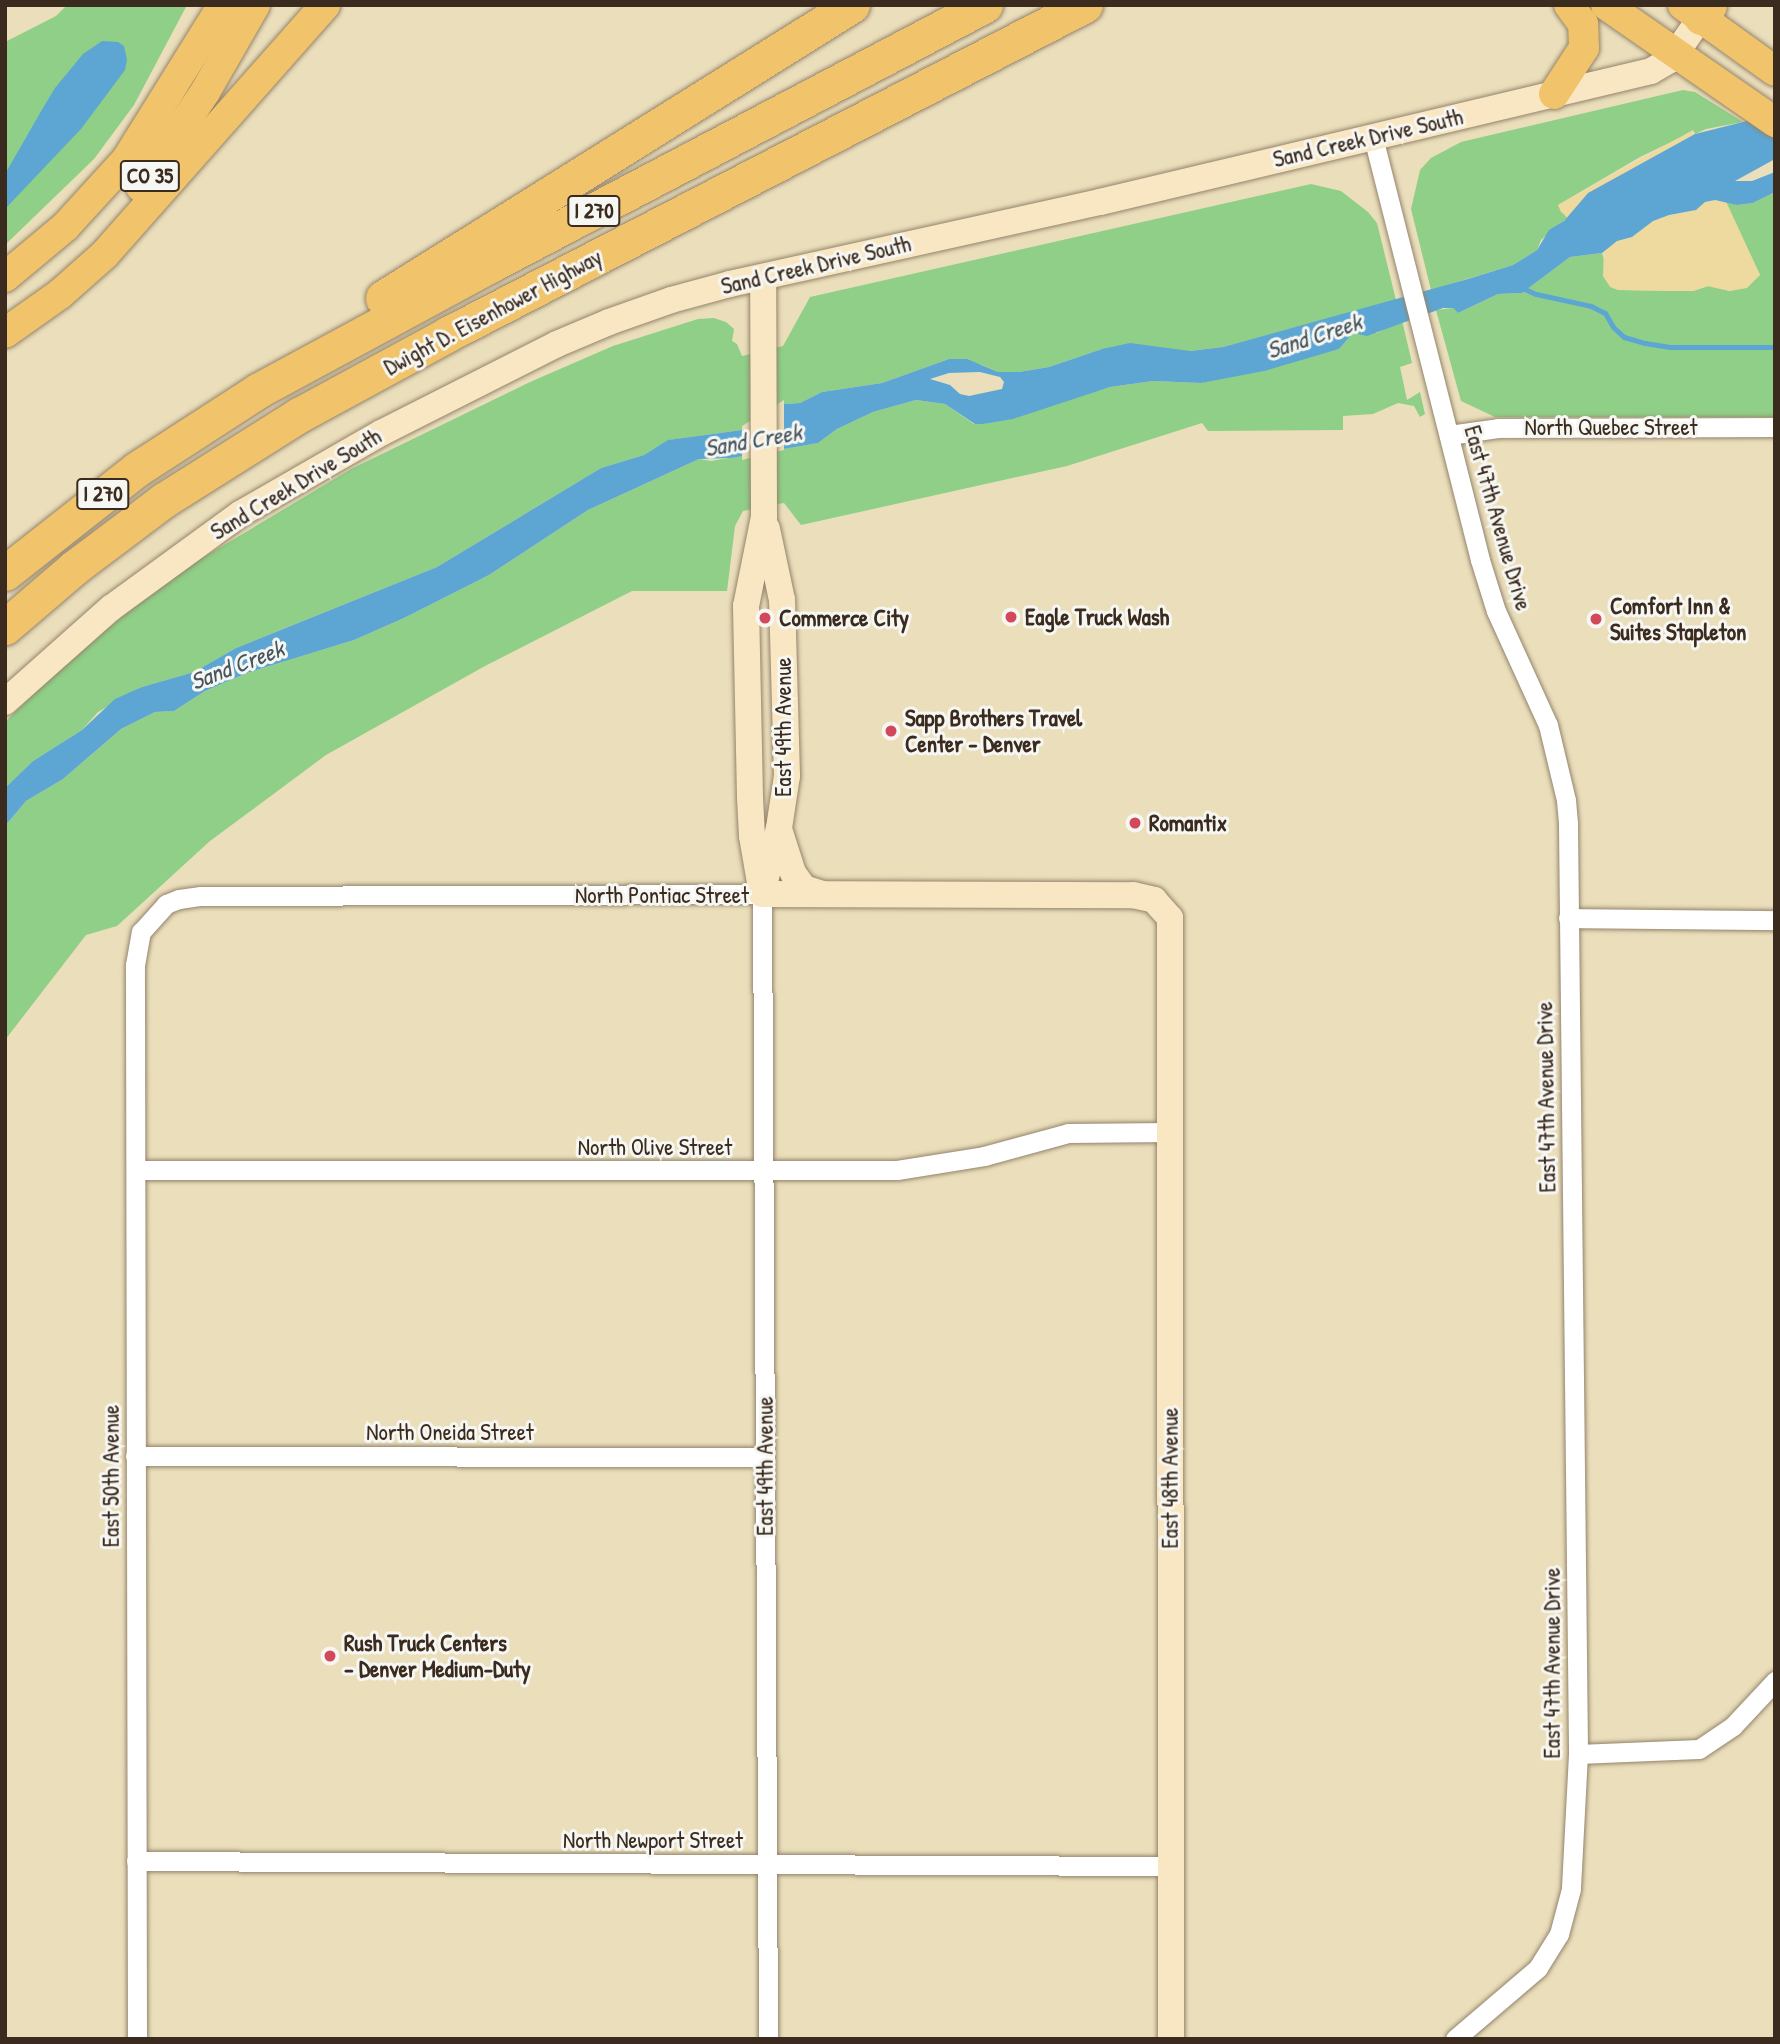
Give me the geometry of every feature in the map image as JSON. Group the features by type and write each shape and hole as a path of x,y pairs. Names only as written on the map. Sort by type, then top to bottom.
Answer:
{"highway":[{"path":"206,422 271,366 852,5"},
{"name":"Dwight D. Eisenhower Highway","path":"5,573 85,508 206,422 259,390 492,264 985,5"},
{"name":"Dwight D. Eisenhower Highway","path":"5,627 75,567 164,500 299,415 461,328 1085,5"}],"main road":[{"name":"CO 35","path":"5,277 65,227 127,159 223,5"},
{"name":"CO 35","path":"5,313 78,255 137,192 205,92 255,5"},
{"path":"5,333 60,294 105,254 326,5"},
{"path":"1554,93 1584,48 1583,24 1569,5"},
{"path":"1606,5 1775,122"},
{"path":"1698,9 1773,70"}],"street":[{"name":"Sand Creek Drive South","path":"5,702 79,635 165,566 240,514 318,468 475,385 591,329 671,300 763,277 1651,71 1667,64 1676,54 1698,9"},
{"name":"East 47th Avenue Drive","path":"1373,137 1448,435 1493,600 1556,748 1568,825 1578,1754 1571,1889 1559,1934 1538,1968 1455,2039"},
{"name":"East 49th Avenue","path":"763,277 764,517 746,606 748,772 752,836 762,894 768,2039"},
{"name":"North Quebec Street","path":"1448,435 1498,428 1775,427"},
{"name":"East 49th Avenue","path":"762,894 779,828 787,776 782,600 764,517"},
{"path":"779,828 793,873 804,888 824,894"},
{"name":"North Pontiac Street","path":"151,917 166,904 201,896 824,894 1133,895 1154,900 1170,918"},
{"name":"East 50th Avenue","path":"137,2039 135,965 141,932 151,917"},
{"name":"East 48th Avenue","path":"1170,918 1171,2039"},
{"path":"1568,918 1775,920"},
{"name":"North Olive Street","path":"136,1170 765,1171 924,1168 984,1156 1068,1133 1170,1132"},
{"name":"North Oneida Street","path":"135,1457 765,1457"},
{"path":"1578,1754 1699,1749 1733,1726 1775,1681"},
{"name":"North Newport Street","path":"136,1861 1169,1866"}],"green space":[{"path":"67,5 187,5 134,105 94,159 5,245 5,42 56,16"},
{"path":"1683,90 1695,92 1743,122 1706,129 1695,134 1694,131 1640,157 1558,205 1567,218 1541,240 1537,250 1513,265 1431,290 1411,209 1420,170 1431,158 1461,142"},
{"path":"1311,184 1341,191 1368,212 1377,223 1396,300 1223,347 1190,351 1102,349 1049,367 1019,372 998,372 982,365 949,359 882,383 822,392 800,403 784,404 742,430 669,440 644,455 601,468 437,567 236,648 194,672 142,687 98,712 82,730 33,761 5,788 5,722 64,664 144,599 194,563 351,469 530,382 613,346 698,319 714,318 726,322 734,329 732,341 737,344 742,356 783,346 810,297"},
{"path":"1775,192 1775,417 1495,417 1461,401 1436,310 1453,308 1458,313 1498,294 1522,293 1570,257 1602,253 1606,265 1603,276 1618,290 1693,291 1708,286 1730,291 1760,275 1725,201 1737,205 1753,203"},
{"path":"1402,320 1412,363 1400,367 1407,400 1420,392 1425,414 1420,417 1414,406 1398,403 1373,414 1343,416 1343,430 1208,431 1202,423 1067,466 801,525 784,503 743,511 735,526 727,591 632,591 485,666 326,755 210,841 117,926 86,935 5,1040 5,826 26,801 63,779 121,729 155,712 174,711 205,691 247,673 354,640 404,618 489,575 588,510 699,459 711,461 818,443 837,429 873,412 916,400 945,404 974,424 983,424 1110,387 1153,381 1201,383 1339,349 1353,333 1377,333"}],"sand":[{"path":"1693,130 1760,275 1747,288 1730,291 1708,286 1693,291 1618,290 1610,287 1603,276 1604,244 1561,212 1558,205"}],"water":[{"path":"102,41 118,42 124,46 127,60 125,70 81,129 5,209 5,174 40,113 55,88 83,54"},
{"name":"Sand Creek","path":"1775,114 1775,159 1735,181 1752,181 1775,172 1775,192 1753,203 1737,205 1715,200 1705,202 1696,210 1653,221 1632,237 1617,241 1602,253 1570,257 1522,293 1498,294 1458,313 1453,308 1443,308 1367,336 1353,333 1339,349 1264,371 1201,383 1153,381 1110,387 1013,419 983,424 975,424 945,404 916,400 873,412 837,429 818,443 731,458 699,459 588,510 489,575 404,618 354,640 247,673 205,691 174,711 155,712 121,729 63,779 26,801 5,826 5,788 33,761 82,730 115,699 142,687 194,672 236,648 437,567 601,468 644,455 668,440 742,430 784,404 800,403 822,392 882,383 949,359 967,359 998,372 1019,372 1049,367 1102,349 1130,343 1190,351 1223,347 1468,279 1513,265 1537,250 1549,230 1564,221 1588,193 1695,134","holes":["980,372 1000,377 1004,382 1002,389 969,396 960,394 950,385 930,379 949,373"]}],"pier":[{"path":"784,400 784,450 742,460 742,426"}],"waterway":[{"path":"1520,287 1536,294 1591,306 1605,313 1613,327 1624,337 1645,343 1670,347 1775,347"}],"place":[{"name":"Eagle Truck Wash","path":"1011,617"},
{"name":"Commerce City","path":"765,618"},
{"name":"Comfort Inn & Suites Stapleton","path":"1596,619"},
{"name":"Sapp Brothers Travel Center - Denver","path":"891,731"},
{"name":"Romantix","path":"1135,823"},
{"name":"Rush Truck Centers – Denver Medium-Duty","path":"330,1656"}]}
